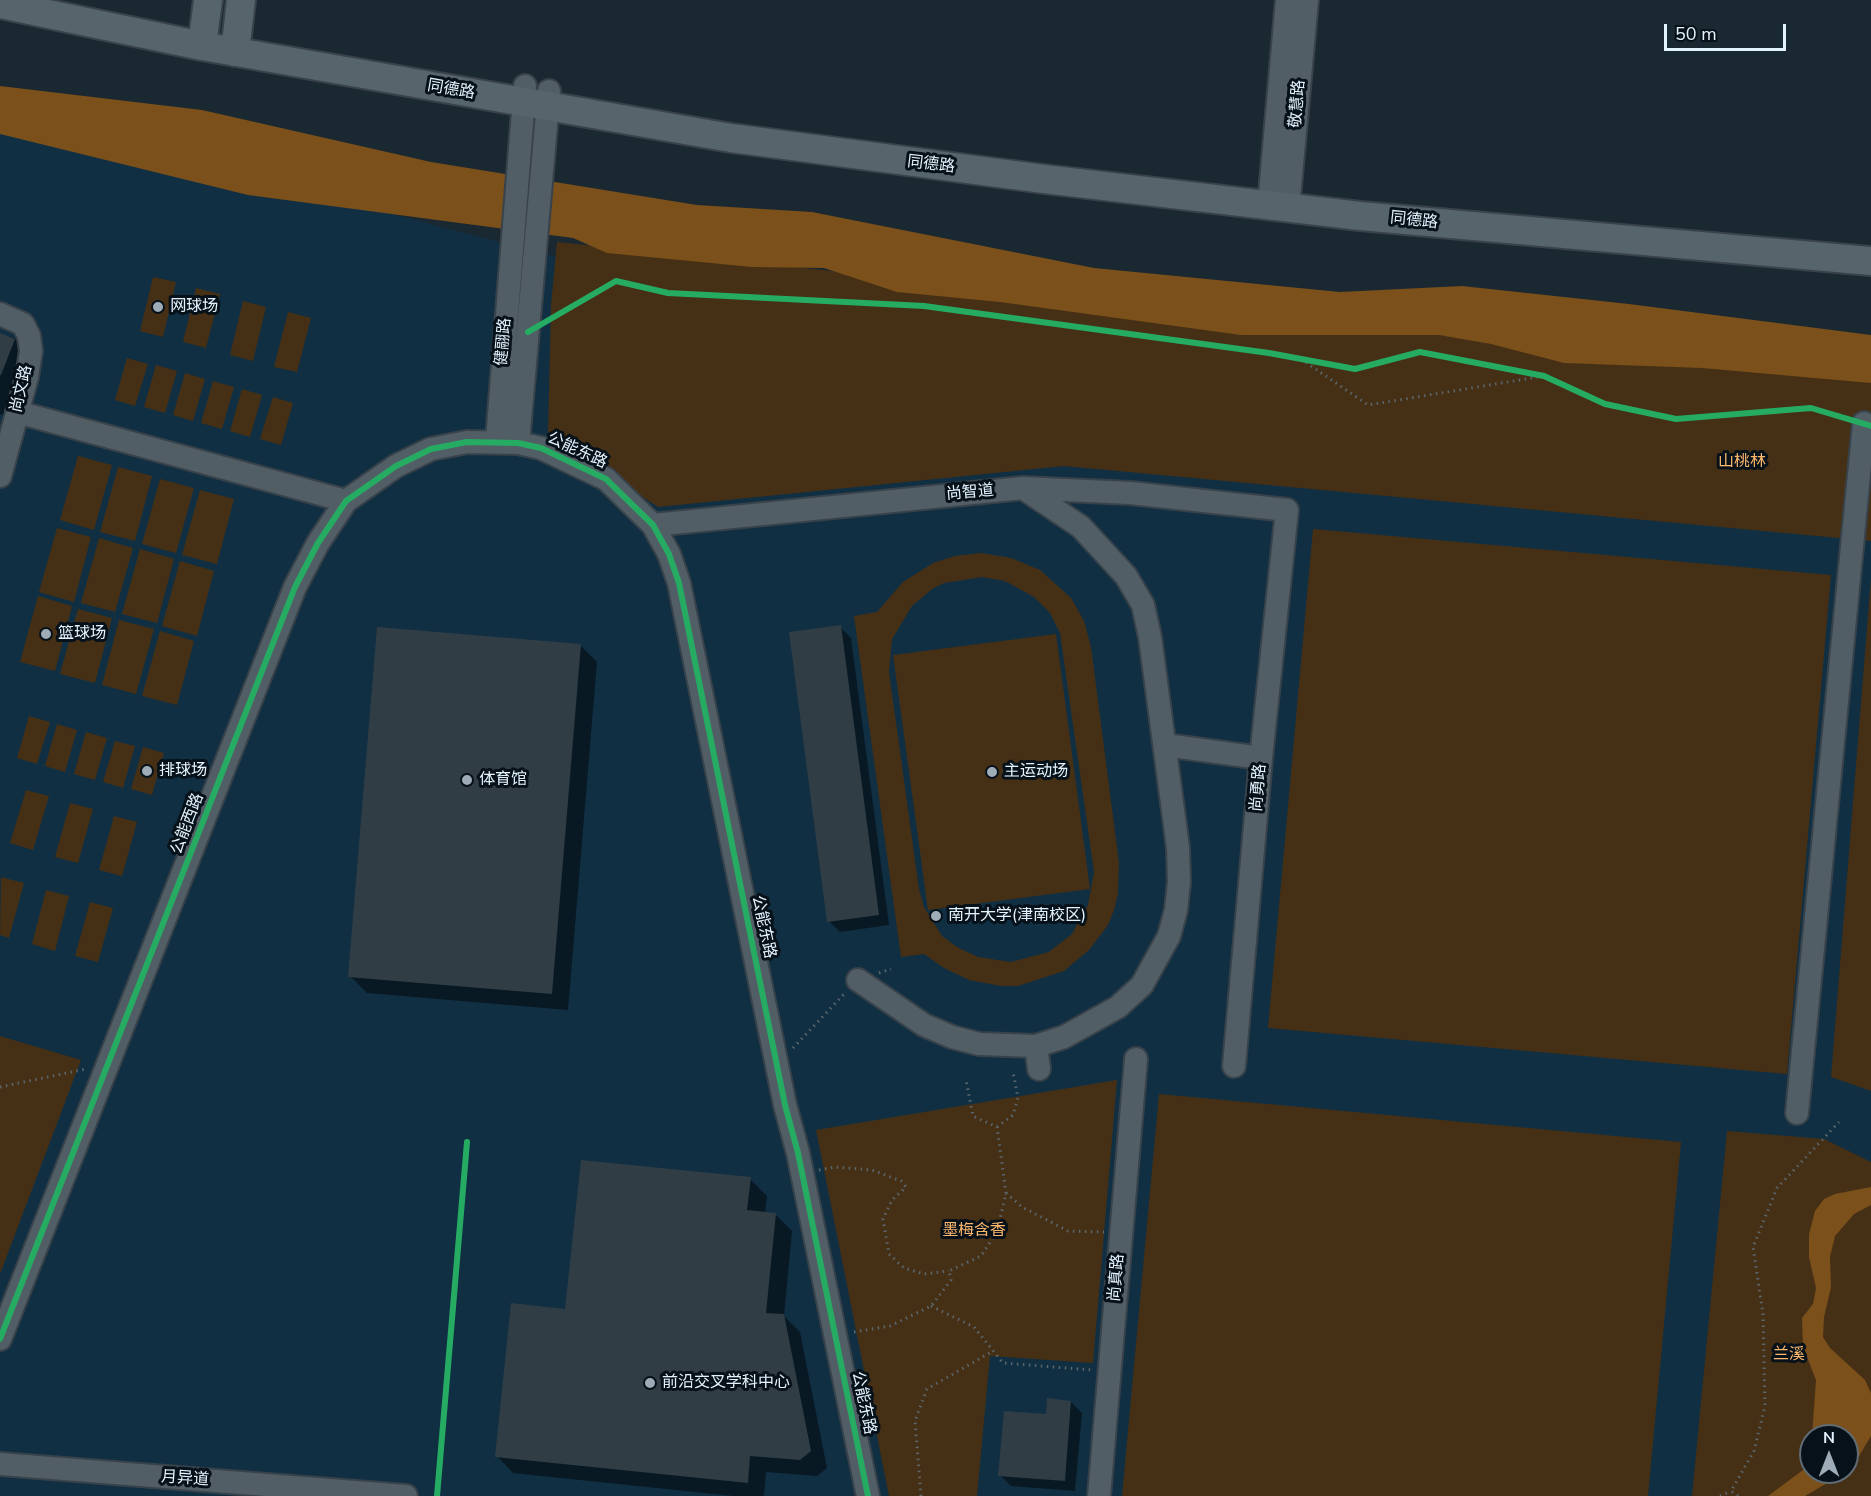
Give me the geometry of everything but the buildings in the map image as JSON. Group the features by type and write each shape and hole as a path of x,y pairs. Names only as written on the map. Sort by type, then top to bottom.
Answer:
{"main road":[{"name":"同德路","path":"57,0 204,38"},
{"path":"204,38 208,0"},
{"path":"236,44 241,0"},
{"name":"同德路","path":"0,4 536,97 871,140 1280,199 1576,237 1871,261"},
{"name":"同德路","path":"1280,199 1871,246"}],"street":[{"name":"敬慧路","path":"1280,199 1287,0"},
{"name":"敬慧路","path":"1280,199 1306,0"},
{"name":"健翮路","path":"508,442 512,244 520,163 536,97"},
{"name":"健翮路","path":"508,442 535,249 542,167 536,97"},
{"name":"尚文路","path":"0,314 23,324 29,336 29,360 0,476"},
{"path":"17,412 346,501"},
{"path":"1797,1113 1864,423"},
{"name":"公能西路","path":"0,1339 295,587 318,543 346,501 396,466 430,449 508,442"},
{"name":"公能东路","path":"508,442 541,448 606,480 653,525 669,554 679,583 868,1496"},
{"path":"858,980 924,1025 952,1037 980,1044 1036,1046 1073,1033 1118,1007 1142,985 1169,936 1176,910 1179,882 1165,745 1143,605 1126,576 1081,527 1023,488"},
{"name":"尚智道","path":"653,525 1023,488 1130,493 1287,510"},
{"name":"尚勇路","path":"1234,1066 1261,758 1287,510"},
{"path":"1165,745 1261,758"},
{"path":"1036,1046 1039,1069"},
{"name":"尚真路","path":"1099,1496 1136,1059"},
{"name":"月异道","path":"0,1464 406,1496"}],"path":[{"path":"1290,357 1323,363"},
{"path":"1300,359 1368,405 1544,376"},
{"path":"1521,371 1554,380"},
{"path":"777,1065 858,980"},
{"path":"0,1087 107,1065"},
{"path":"997,1127 1013,1115 1018,1098 1013,1072"},
{"path":"966,1080 973,1116 997,1127"},
{"path":"1720,1496 1731,1491 1754,1451 1765,1406 1763,1314 1753,1247 1777,1188 1839,1122"},
{"path":"802,1173 835,1167 872,1170 901,1181 906,1188 892,1200 883,1219 889,1254 904,1268 924,1274 949,1271 981,1256 997,1232 1006,1193 997,1127"},
{"path":"1006,1193 1022,1207 1068,1231 1121,1232"},
{"path":"835,1334 890,1326 931,1306 951,1280 949,1271"},
{"path":"931,1306 974,1327 1003,1363 1110,1372"},
{"path":"921,1496 915,1421 927,1389 993,1351"},
{"path":"1731,1491 1738,1496"}],"shaded area":[{"path":"0,86 202,110 431,162 697,205 812,212 1094,268 1340,292 1462,286 1629,304 1871,335 1871,383 1702,368 1564,363 1491,344 1439,335 1241,335 1000,302 897,292 824,268 752,267 607,253 573,238 248,195 0,134"},
{"name":"南开大学(津南校区)","path":"0,112 557,257 1871,397 1871,1496 0,1496"},
{"path":"1871,1187 1871,1205 1854,1214 1835,1236 1830,1257 1831,1287 1824,1317 1823,1337 1830,1348 1865,1380 1871,1393 1871,1436 1859,1456 1859,1424 1813,1424 1816,1380 1803,1347 1802,1318 1813,1304 1816,1288 1809,1257 1809,1234 1815,1211 1824,1199 1835,1194"},
{"path":"1799,1473 1799,1484 1826,1484 1805,1496 1768,1496"}],"green space":[{"name":"山桃林","path":"557,242 1439,335 1871,376 1871,541 1064,466 658,507 548,434 551,305"},
{"name":"网球场","path":"153,277 176,282 163,337 140,331"},
{"name":"网球场","path":"196,288 220,294 206,348 183,342"},
{"name":"网球场","path":"243,301 266,307 253,361 230,355"},
{"path":"288,312 311,318 297,372 274,367"},
{"path":"127,358 148,364 135,406 115,400"},
{"path":"156,365 177,371 165,413 144,407"},
{"path":"185,373 205,379 193,421 173,415"},
{"path":"213,381 234,387 222,429 201,423"},
{"path":"242,389 262,395 250,437 230,431"},
{"path":"273,397 293,403 281,445 260,439"},
{"path":"78,456 112,465 94,530 60,520"},
{"path":"118,467 152,476 135,541 100,532"},
{"path":"160,479 194,488 176,553 142,544"},
{"path":"200,490 234,499 217,564 182,555"},
{"name":"篮球场","path":"57,528 91,537 74,602 39,592"},
{"path":"1313,529 1831,575 1787,1074 1268,1028"},
{"name":"篮球场","path":"99,538 133,548 115,612 81,603"},
{"name":"篮球场","path":"140,549 174,559 157,623 122,614"},
{"name":"主运动场","path":"981,553 1011,558 1040,570 1071,598 1084,621 1091,647 1119,863 1118,894 1108,925 1089,950 1064,971 1018,986 1001,986 969,980 944,968 924,954 901,957 854,616 877,612 903,582 933,563 955,556","holes":["982,577 1005,581 1034,597 1050,613 1060,633 1094,872 1088,905 1072,934 1049,952 1011,962 978,957 957,947 942,936 924,907 919,889 889,672 892,639 912,606 932,589 944,583"]},
{"path":"180,561 214,571 197,636 162,626"},
{"path":"1871,578 1871,1091 1831,1077"},
{"name":"篮球场","path":"38,596 72,606 55,671 20,662"},
{"name":"篮球场","path":"78,609 112,618 95,683 60,674"},
{"name":"篮球场","path":"119,620 154,629 136,694 102,685"},
{"name":"篮球场","path":"160,631 194,641 177,705 142,696"},
{"name":"主运动场","path":"1056,634 1090,889 928,910 893,655"},
{"path":"29,716 50,722 37,764 17,758"},
{"path":"57,724 77,730 65,772 45,766"},
{"path":"86,732 107,738 95,780 74,774"},
{"name":"排球场","path":"115,741 135,746 123,788 103,782"},
{"name":"排球场","path":"143,747 164,753 152,795 131,789"},
{"path":"26,790 49,796 33,850 10,843"},
{"path":"70,803 93,809 78,863 55,857"},
{"path":"114,816 137,822 122,876 99,870"},
{"path":"1,877 24,883 9,938 0,935"},
{"path":"46,890 69,896 55,951 32,944"},
{"path":"90,902 113,908 98,962 75,956"},
{"path":"0,1036 81,1060 0,1274"},
{"name":"墨梅含香","path":"1117,1080 1093,1363 990,1356 977,1496 889,1496 816,1130"},
{"path":"1159,1094 1681,1142 1648,1496 1122,1496"},
{"name":"兰溪","path":"1727,1131 1824,1139 1871,1162 1871,1496 1692,1496"}],"cycle path":[{"path":"528,332 616,281 668,293 924,306 1269,353 1355,369 1420,352 1544,376 1605,404 1676,419 1811,408 1871,426"},
{"path":"0,1339 295,587 318,543 346,501 396,466 431,449 467,442 518,443 541,448 606,479 653,525 669,554 679,583 785,1105 798,1153 868,1496"},
{"path":"437,1496 467,1142"}],"place":[{"name":"网球场","path":"158,307"},
{"name":"篮球场","path":"46,634"},
{"name":"排球场","path":"147,771"},
{"name":"主运动场","path":"992,772"},
{"name":"体育馆","path":"467,780"},
{"name":"南开大学(津南校区)","path":"936,916"},
{"name":"前沿交叉学科中心","path":"650,1383"}]}
